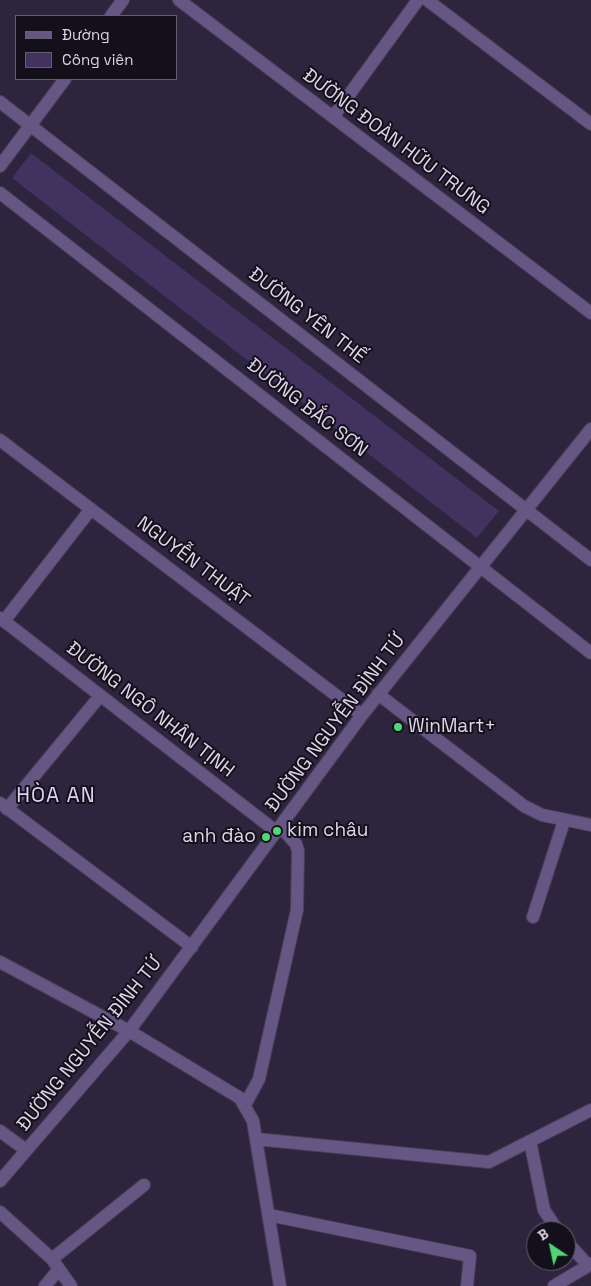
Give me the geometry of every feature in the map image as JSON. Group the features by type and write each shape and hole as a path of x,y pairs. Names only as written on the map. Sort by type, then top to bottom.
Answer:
{"street":[{"path":"112,15 123,0"},
{"name":"ĐƯỜNG ĐOÀN HỮU TRƯNG","path":"179,0 591,313"},
{"path":"333,117 418,0"},
{"path":"427,0 591,124"},
{"path":"0,166 64,80"},
{"name":"ĐƯỜNG YÊN THẾ","path":"0,102 591,560"},
{"name":"ĐƯỜNG BẮC SƠN","path":"0,193 591,653"},
{"name":"ĐƯỜNG NGUYỄN ĐÌNH TỨ","path":"0,1181 129,1032 378,694 591,429"},
{"name":"NGUYỄN THUẬT","path":"0,440 362,715"},
{"path":"2,620 91,509"},
{"name":"ĐƯỜNG NGÔ NHÂN TỊNH","path":"2,620 296,844 298,851 298,910 259,1079 245,1105"},
{"path":"378,694 524,806 542,815 591,825"},
{"path":"100,696 4,806 192,947"},
{"path":"533,917 564,821"},
{"path":"0,962 129,1032 231,1092 245,1105 253,1121 280,1280 290,1286"},
{"path":"256,1139 490,1162 591,1110"},
{"path":"0,1131 26,1150"},
{"path":"530,1141 544,1210 551,1221"},
{"path":"45,1286 55,1264 144,1185"},
{"path":"0,1212 55,1264 71,1286"},
{"path":"269,1215 470,1256 466,1286"},
{"path":"554,1286 590,1264 576,1251"}],"green space":[{"path":"31,153 499,511 477,538 12,178"}],"place":[{"name":"WinMart+","path":"398,727"},
{"name":"kim châu","path":"277,831"},
{"name":"anh đào","path":"266,837"}],"district":[{"name":"HÒA AN","path":"56,796"}]}
